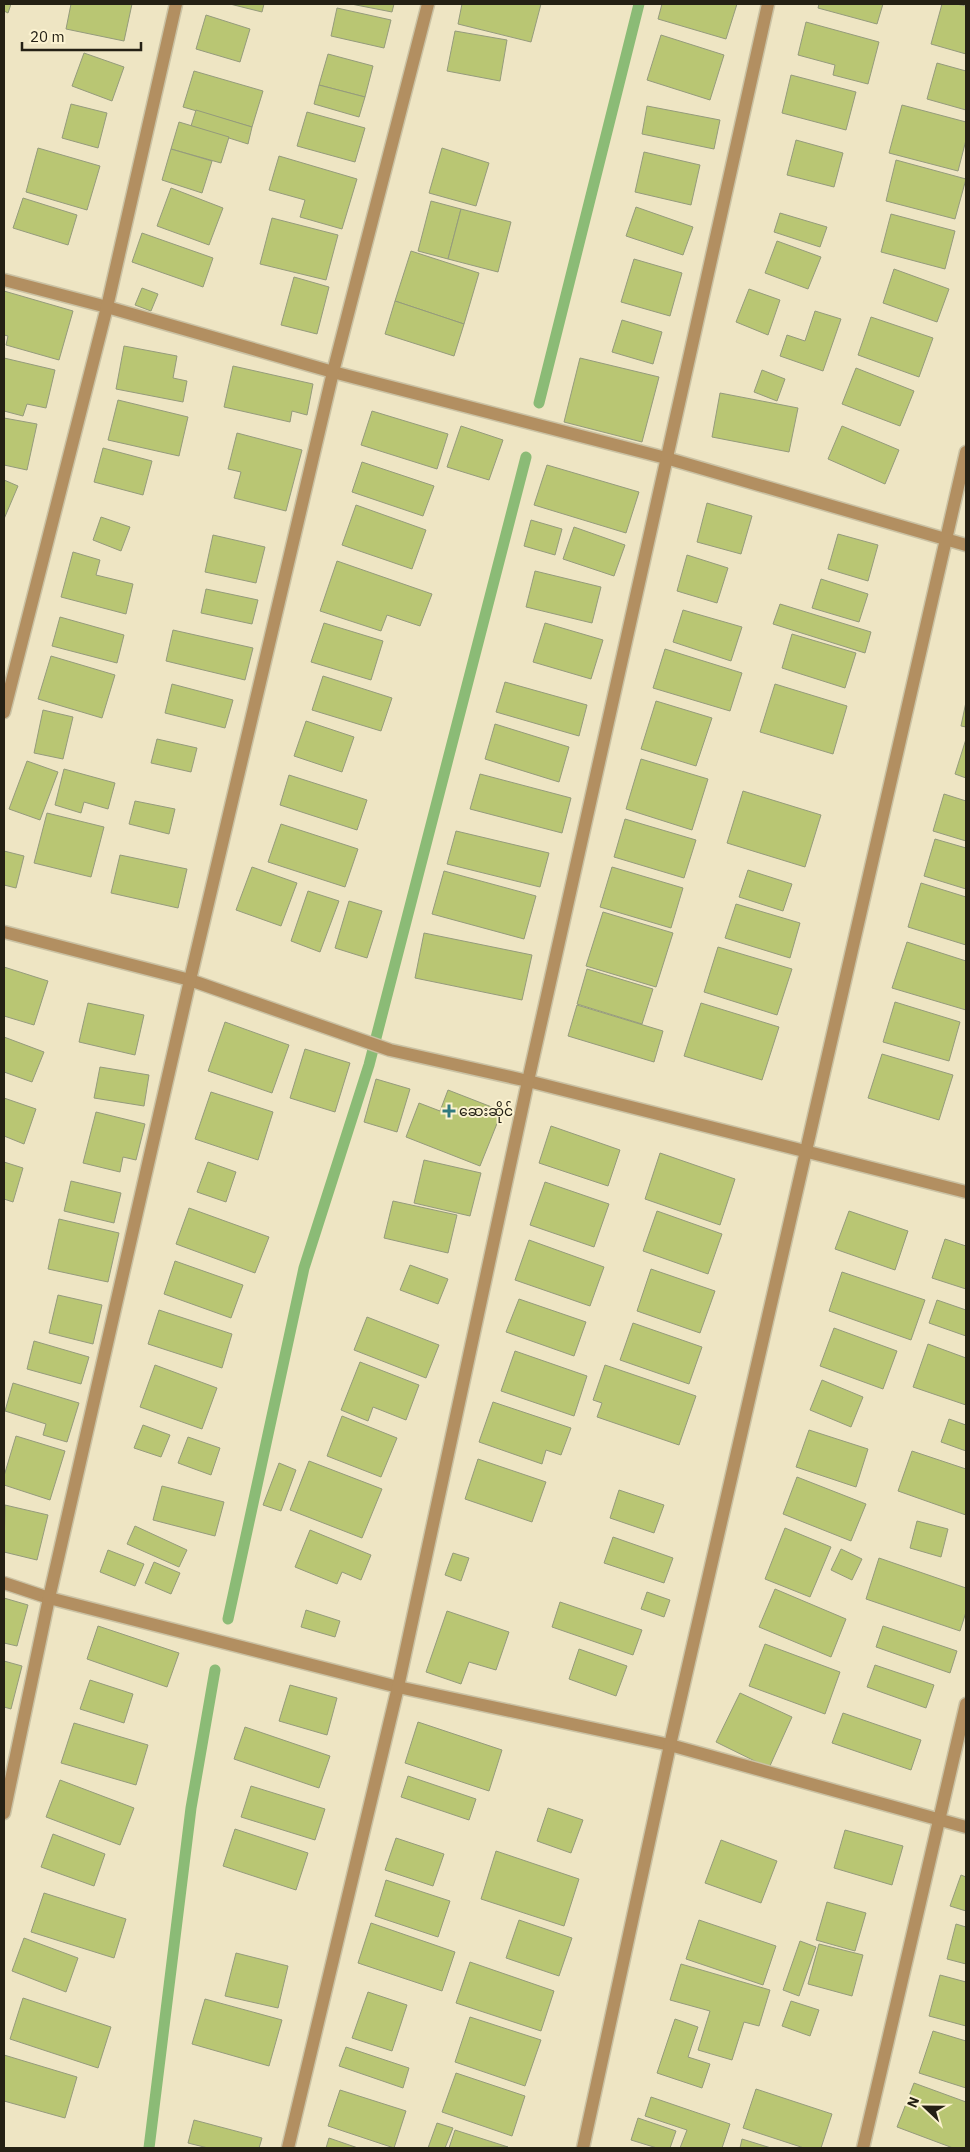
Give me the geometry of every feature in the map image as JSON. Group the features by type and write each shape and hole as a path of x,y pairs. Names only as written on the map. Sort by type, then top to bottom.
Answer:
{"street":[{"path":"4,712 107,307 176,4"},
{"path":"4,1813 50,1598 190,980 333,372 428,4"},
{"path":"288,2148 398,1687 528,1081 768,4"},
{"path":"4,280 107,307 333,372 666,458 966,545"},
{"path":"583,2148 670,1745 966,452"},
{"path":"4,932 190,980 390,1050 528,1081 966,1192"},
{"path":"4,1583 50,1598 398,1687 670,1745 966,1827"},
{"path":"863,2148 966,1704"}],"building":[{"path":"4,4 11,4 8,13 4,11"},
{"path":"71,4 132,4 124,41 66,29"},
{"path":"230,4 264,4 262,12"},
{"path":"351,4 394,4 392,12"},
{"path":"462,4 541,4 531,42 458,24"},
{"path":"662,4 737,4 726,39 658,19"},
{"path":"819,4 883,4 877,24 818,8"},
{"path":"942,4 966,6 966,54 931,44"},
{"path":"337,8 391,20 384,48 331,36"},
{"path":"206,15 250,29 240,62 196,49"},
{"path":"806,22 879,42 868,84 833,75 835,65 798,55"},
{"path":"455,31 507,40 500,81 447,71"},
{"path":"661,35 724,55 710,100 647,80"},
{"path":"84,53 124,67 112,101 72,86"},
{"path":"328,54 373,66 365,97 319,85"},
{"path":"937,63 966,71 966,110 927,99"},
{"path":"194,71 263,91 252,127 183,107"},
{"path":"791,75 856,92 846,130 782,113"},
{"path":"319,85 365,97 359,117 314,104"},
{"path":"71,104 107,113 98,148 62,138"},
{"path":"902,105 966,122 966,140 958,171 889,153"},
{"path":"647,106 720,120 714,149 642,134"},
{"path":"196,110 252,127 248,144 191,126"},
{"path":"307,112 365,128 355,162 297,146"},
{"path":"179,122 229,137 221,163 171,149"},
{"path":"796,140 843,153 834,187 787,175"},
{"path":"38,148 100,166 87,210 26,192"},
{"path":"442,148 489,163 476,206 429,193"},
{"path":"171,149 212,161 202,193 162,180"},
{"path":"644,152 700,165 691,205 635,192"},
{"path":"279,156 357,179 342,229 300,217 305,200 269,190"},
{"path":"896,160 966,179 955,219 886,201"},
{"path":"171,188 223,208 209,245 157,226"},
{"path":"23,198 77,215 68,245 13,228"},
{"path":"431,201 461,209 448,259 418,251"},
{"path":"636,207 693,227 683,255 626,236"},
{"path":"461,209 511,222 498,272 448,259"},
{"path":"780,213 827,227 820,247 774,232"},
{"path":"891,214 955,231 945,269 881,252"},
{"path":"272,218 338,235 326,280 260,264"},
{"path":"142,233 213,258 203,287 132,262"},
{"path":"777,241 821,257 808,289 765,273"},
{"path":"411,251 479,273 464,324 395,301"},
{"path":"634,259 682,273 670,316 621,302"},
{"path":"894,269 949,289 937,322 883,303"},
{"path":"294,277 329,287 317,334 281,325"},
{"path":"142,288 158,294 151,311 135,305"},
{"path":"749,289 780,300 768,335 736,322"},
{"path":"4,291 73,311 59,360 6,345 8,336 4,335"},
{"path":"395,301 464,324 454,356 385,334"},
{"path":"815,311 841,319 823,371 780,356 787,335 805,341"},
{"path":"871,317 933,338 919,377 858,355"},
{"path":"622,320 662,332 653,364 612,352"},
{"path":"124,346 177,356 173,378 187,381 183,402 116,389"},
{"path":"4,358 55,370 46,408 27,404 23,416 4,411"},
{"path":"580,358 659,377 642,442 564,422"},
{"path":"233,366 313,384 307,415 292,411 290,422 224,407"},
{"path":"856,368 914,391 900,426 842,404"},
{"path":"762,370 785,379 777,401 754,392"},
{"path":"720,393 798,408 789,452 712,437"},
{"path":"118,400 188,417 179,456 108,440"},
{"path":"372,411 448,434 437,469 361,445"},
{"path":"4,418 37,424 27,470 4,465"},
{"path":"461,426 503,440 489,480 447,467"},
{"path":"842,426 899,450 885,484 828,459"},
{"path":"237,433 302,450 286,511 234,498 241,472 228,469"},
{"path":"103,448 152,461 143,495 94,482"},
{"path":"362,462 434,486 423,516 352,492"},
{"path":"547,465 639,492 626,533 534,505"},
{"path":"4,480 18,486 4,519"},
{"path":"707,503 752,516 741,554 697,542"},
{"path":"356,505 426,530 412,569 342,545"},
{"path":"101,517 130,527 121,551 93,540"},
{"path":"531,520 562,529 555,555 524,546"},
{"path":"574,527 625,545 614,576 563,559"},
{"path":"838,534 878,545 868,581 828,569"},
{"path":"213,535 265,547 256,583 205,572"},
{"path":"73,552 100,560 96,575 133,584 126,614 61,597"},
{"path":"687,555 728,568 717,603 677,591"},
{"path":"337,561 432,594 420,626 387,615 381,631 320,611"},
{"path":"535,571 601,587 592,623 526,607"},
{"path":"821,579 868,594 859,622 812,608"},
{"path":"206,589 258,600 252,624 201,613"},
{"path":"780,604 871,632 865,653 773,624"},
{"path":"683,610 742,627 731,661 673,642"},
{"path":"60,617 124,635 117,663 52,646"},
{"path":"324,623 383,641 371,680 311,662"},
{"path":"545,623 603,640 591,679 533,662"},
{"path":"173,630 253,648 245,680 166,661"},
{"path":"792,634 856,653 845,688 782,668"},
{"path":"665,649 742,673 730,711 653,688"},
{"path":"51,656 115,675 102,718 38,699"},
{"path":"323,676 392,698 381,731 312,710"},
{"path":"505,682 587,705 579,736 496,712"},
{"path":"172,684 233,700 225,728 165,713"},
{"path":"775,684 847,706 833,754 760,732"},
{"path":"656,701 712,718 696,766 641,749"},
{"path":"966,702 966,727 961,726"},
{"path":"43,710 73,717 63,759 34,753"},
{"path":"306,721 354,737 342,772 294,756"},
{"path":"495,724 569,747 559,782 485,759"},
{"path":"157,739 197,748 191,772 151,763"},
{"path":"966,739 966,778 955,774"},
{"path":"641,759 708,779 692,830 626,809"},
{"path":"27,761 58,772 40,820 9,809"},
{"path":"64,769 115,783 108,809 84,802 81,813 55,805"},
{"path":"480,774 571,798 562,833 470,809"},
{"path":"289,775 367,800 357,830 280,805"},
{"path":"743,791 821,815 805,867 727,843"},
{"path":"944,794 966,801 966,841 933,831"},
{"path":"135,801 175,809 169,834 129,824"},
{"path":"47,813 104,827 91,877 34,863"},
{"path":"625,819 696,840 684,878 614,857"},
{"path":"281,824 358,849 345,887 268,862"},
{"path":"456,831 549,853 540,887 447,864"},
{"path":"935,839 966,848 966,889 924,876"},
{"path":"4,851 24,856 16,888 4,885"},
{"path":"120,855 187,869 178,908 111,893"},
{"path":"252,867 297,883 281,926 236,910"},
{"path":"612,867 683,888 671,928 600,907"},
{"path":"748,870 792,884 783,911 739,897"},
{"path":"444,871 536,896 524,939 432,914"},
{"path":"921,883 966,897 966,945 908,927"},
{"path":"308,891 339,901 320,952 291,941"},
{"path":"349,901 382,911 367,958 335,948"},
{"path":"736,904 800,923 790,958 725,938"},
{"path":"603,912 673,933 656,987 586,966"},
{"path":"424,933 532,955 522,1000 415,978"},
{"path":"907,942 966,961 966,1010 892,988"},
{"path":"718,947 792,969 777,1015 704,992"},
{"path":"4,967 48,981 34,1025 4,1016"},
{"path":"587,969 653,989 642,1024 577,1004"},
{"path":"895,1002 960,1022 949,1061 883,1042"},
{"path":"88,1003 144,1015 135,1055 79,1042"},
{"path":"701,1003 779,1027 762,1080 684,1056"},
{"path":"577,1005 663,1031 654,1062 568,1036"},
{"path":"225,1022 289,1045 272,1093 208,1071"},
{"path":"4,1037 44,1052 32,1082 4,1072"},
{"path":"305,1049 350,1063 335,1112 290,1098"},
{"path":"882,1054 953,1075 939,1120 868,1098"},
{"path":"100,1067 149,1075 144,1106 94,1098"},
{"path":"376,1079 410,1089 397,1132 364,1122"},
{"path":"448,1090 502,1111 480,1166 406,1137 419,1103 440,1111"},
{"path":"211,1092 273,1112 258,1160 195,1139"},
{"path":"4,1098 36,1109 24,1144 4,1136"},
{"path":"96,1112 145,1124 136,1160 123,1157 120,1172 83,1163"},
{"path":"551,1126 620,1150 608,1186 539,1163"},
{"path":"660,1153 735,1179 720,1225 645,1199"},
{"path":"424,1160 481,1173 470,1216 414,1203"},
{"path":"4,1162 23,1168 13,1202 4,1199"},
{"path":"208,1162 236,1172 226,1202 197,1192"},
{"path":"71,1181 121,1193 114,1223 64,1211"},
{"path":"545,1182 609,1204 594,1247 530,1225"},
{"path":"393,1201 457,1215 448,1253 384,1238"},
{"path":"189,1208 269,1237 255,1273 176,1244"},
{"path":"657,1211 722,1234 708,1274 643,1251"},
{"path":"849,1211 908,1231 895,1270 835,1249"},
{"path":"59,1219 119,1233 108,1282 48,1269"},
{"path":"945,1239 966,1246 966,1289 932,1278"},
{"path":"529,1240 604,1267 590,1306 515,1280"},
{"path":"175,1261 243,1285 231,1318 164,1294"},
{"path":"410,1265 448,1279 438,1304 400,1290"},
{"path":"651,1269 715,1291 700,1333 637,1311"},
{"path":"842,1272 925,1300 911,1340 829,1311"},
{"path":"58,1295 102,1305 93,1344 49,1333"},
{"path":"519,1299 586,1322 574,1356 506,1332"},
{"path":"937,1300 966,1310 966,1336 929,1323"},
{"path":"159,1310 232,1334 222,1368 148,1344"},
{"path":"367,1317 439,1345 426,1378 354,1350"},
{"path":"633,1323 702,1347 689,1384 620,1360"},
{"path":"834,1328 897,1351 883,1389 820,1366"},
{"path":"34,1341 89,1357 81,1384 27,1369"},
{"path":"928,1344 966,1358 966,1405 913,1387"},
{"path":"515,1351 587,1376 574,1416 501,1391"},
{"path":"360,1362 419,1385 406,1420 373,1407 368,1421 341,1410"},
{"path":"155,1365 217,1388 202,1429 140,1407"},
{"path":"605,1365 696,1396 679,1445 597,1417 602,1403 593,1400"},
{"path":"822,1380 863,1397 851,1427 810,1410"},
{"path":"13,1383 79,1403 67,1442 43,1435 46,1424 5,1411"},
{"path":"493,1402 571,1428 561,1455 546,1450 542,1464 479,1442"},
{"path":"342,1416 397,1438 381,1477 327,1456"},
{"path":"949,1419 966,1425 966,1451 941,1442"},
{"path":"143,1425 170,1435 161,1457 134,1448"},
{"path":"809,1430 868,1449 856,1487 796,1467"},
{"path":"16,1436 65,1451 50,1500 4,1485 4,1476"},
{"path":"188,1437 220,1448 211,1475 178,1463"},
{"path":"912,1451 966,1469 966,1515 898,1491"},
{"path":"478,1459 546,1482 532,1522 465,1499"},
{"path":"309,1461 382,1489 362,1538 290,1510"},
{"path":"279,1463 296,1470 281,1511 263,1505"},
{"path":"797,1477 866,1504 851,1541 783,1514"},
{"path":"162,1486 224,1502 215,1536 153,1520"},
{"path":"619,1490 664,1505 654,1533 610,1518"},
{"path":"5,1505 48,1515 37,1560 4,1552"},
{"path":"917,1521 948,1529 941,1557 910,1548"},
{"path":"135,1526 187,1550 179,1567 127,1544"},
{"path":"785,1528 831,1547 810,1597 765,1579"},
{"path":"310,1530 371,1555 361,1580 342,1572 337,1584 295,1567"},
{"path":"613,1537 673,1558 664,1583 604,1563"},
{"path":"841,1549 862,1559 852,1580 831,1570"},
{"path":"108,1550 144,1564 135,1586 100,1572"},
{"path":"453,1553 469,1558 461,1581 445,1575"},
{"path":"879,1558 966,1588 966,1612 960,1631 866,1599"},
{"path":"154,1562 180,1573 171,1594 145,1583"},
{"path":"775,1589 846,1619 831,1657 759,1627"},
{"path":"647,1592 670,1600 664,1617 641,1609"},
{"path":"4,1598 28,1605 17,1646 4,1643"},
{"path":"560,1602 642,1630 633,1655 552,1627"},
{"path":"306,1610 340,1621 335,1637 301,1627"},
{"path":"447,1611 509,1632 496,1670 469,1662 461,1684 426,1672"},
{"path":"98,1626 179,1653 167,1687 87,1659"},
{"path":"883,1626 957,1651 950,1673 876,1647"},
{"path":"765,1644 840,1672 825,1714 749,1686"},
{"path":"579,1649 627,1666 616,1696 569,1679"},
{"path":"4,1661 22,1666 11,1709 4,1707"},
{"path":"875,1665 934,1685 926,1708 867,1687"},
{"path":"90,1680 133,1694 124,1723 80,1709"},
{"path":"290,1685 337,1698 327,1735 279,1721"},
{"path":"740,1693 792,1717 769,1768 716,1742"},
{"path":"843,1713 921,1740 911,1770 832,1743"},
{"path":"418,1722 502,1750 489,1791 405,1763"},
{"path":"74,1723 148,1745 136,1785 61,1763"},
{"path":"245,1727 330,1756 319,1788 234,1759"},
{"path":"408,1776 476,1799 469,1820 401,1797"},
{"path":"60,1780 134,1808 120,1845 46,1817"},
{"path":"251,1786 325,1809 315,1840 241,1817"},
{"path":"548,1808 583,1820 571,1853 537,1841"},
{"path":"235,1829 308,1853 296,1890 223,1866"},
{"path":"845,1830 903,1846 892,1885 834,1868"},
{"path":"53,1834 105,1854 94,1886 41,1867"},
{"path":"396,1838 444,1854 433,1886 385,1870"},
{"path":"721,1840 777,1861 761,1903 705,1883"},
{"path":"496,1851 579,1879 564,1926 481,1899"},
{"path":"961,1875 966,1877 966,1911 950,1906"},
{"path":"386,1880 450,1901 438,1937 375,1916"},
{"path":"44,1893 126,1919 114,1958 31,1932"},
{"path":"827,1902 866,1913 855,1951 816,1940"},
{"path":"519,1920 572,1938 559,1976 506,1958"},
{"path":"699,1920 776,1946 763,1985 686,1959"},
{"path":"371,1923 455,1952 442,1991 358,1963"},
{"path":"956,1924 966,1927 966,1964 947,1959"},
{"path":"24,1938 78,1958 66,1992 12,1971"},
{"path":"800,1941 816,1947 799,1996 783,1990"},
{"path":"819,1944 863,1955 852,1996 808,1984"},
{"path":"236,1953 288,1966 278,2008 225,1996"},
{"path":"470,1962 554,1991 541,2031 456,2003"},
{"path":"681,1964 770,1990 759,2026 744,2022 732,2060 698,2050 710,2011 670,2000"},
{"path":"940,1975 966,1982 966,2026 929,2016"},
{"path":"368,1992 407,2005 392,2051 352,2038"},
{"path":"23,1998 111,2027 98,2068 10,2039"},
{"path":"205,1999 282,2020 269,2066 192,2044"},
{"path":"791,2001 819,2010 810,2036 782,2026"},
{"path":"470,2017 541,2040 525,2086 455,2062"},
{"path":"675,2019 698,2027 688,2057 710,2064 702,2088 657,2073"},
{"path":"933,2031 966,2041 966,2088 919,2073"},
{"path":"346,2047 409,2068 403,2088 339,2066"},
{"path":"4,2055 77,2077 65,2118 4,2101"},
{"path":"456,2073 525,2096 512,2136 442,2112"},
{"path":"914,2083 966,2102 966,2148 953,2148 897,2127"},
{"path":"756,2089 832,2114 821,2148 804,2148 743,2128"},
{"path":"340,2090 406,2111 394,2148 328,2126"},
{"path":"651,2097 730,2124 722,2148 680,2148 687,2130 645,2116"},
{"path":"638,2118 676,2131 670,2148 657,2148 631,2140"},
{"path":"194,2120 262,2138 259,2148 208,2148 188,2143"},
{"path":"437,2123 453,2128 445,2148 428,2148"},
{"path":"455,2130 508,2147 449,2148"},
{"path":"329,2138 358,2148 326,2148"},
{"path":"742,2139 771,2148 740,2148"}],"waterway":[{"path":"539,403 639,4"},
{"path":"228,1619 304,1268 369,1065 526,457"},
{"path":"149,2148 191,1808 215,1670"}],"place":[{"name":"ဆေးဆိုင်","path":"449,1111"}]}
